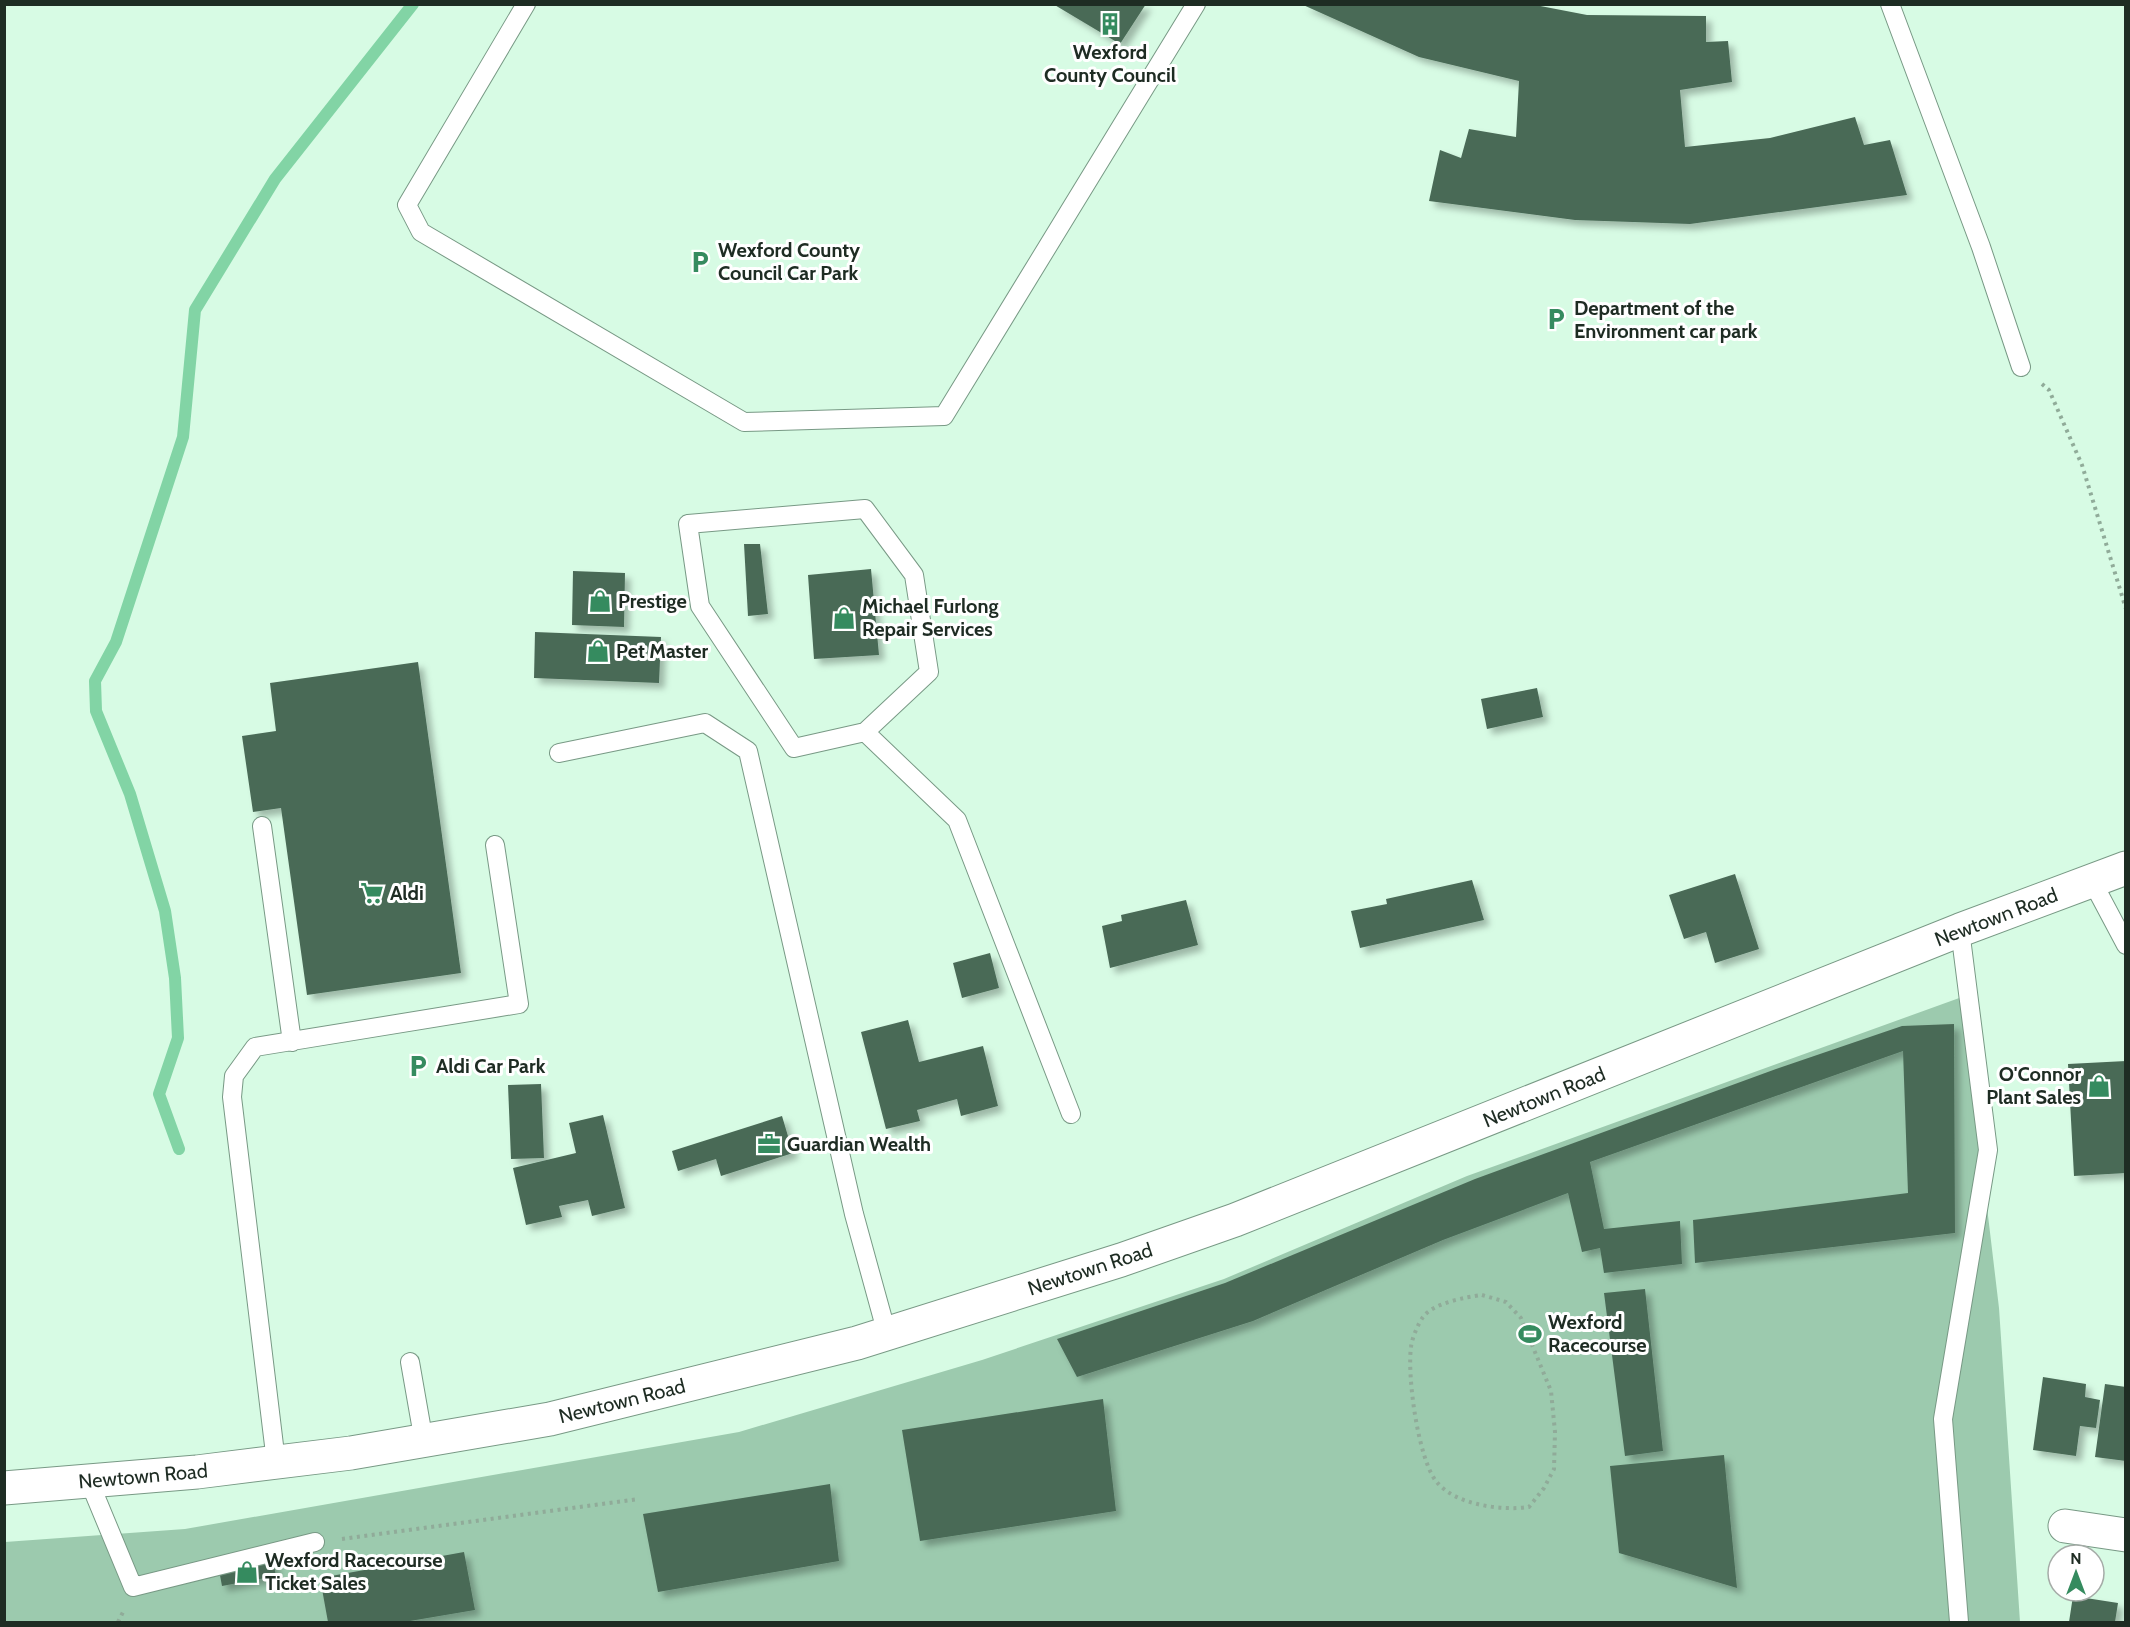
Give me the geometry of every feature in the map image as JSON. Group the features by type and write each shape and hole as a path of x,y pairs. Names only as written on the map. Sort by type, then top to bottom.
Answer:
{"main road":[{"name":"Newtown Road","path":"4,1488 197,1472 424,1442 550,1419 857,1343 1121,1260 1235,1220 1960,930 2126,868"},
{"path":"2065,1526 2126,1535"}],"lane":[{"path":"526,4 407,205 411,214 421,232 744,422 944,416 1196,4"},
{"path":"1890,4 1981,247 2021,367"},
{"path":"865,510 914,574 930,672 865,732 794,748 700,606 688,524 865,510"},
{"path":"559,753 705,723 748,751 854,1214 887,1334"},
{"path":"865,732 957,820 1071,1114"},
{"path":"262,826 292,1042"},
{"path":"276,1462 232,1097 234,1076 255,1047 519,1004 495,845"},
{"path":"2092,881 2126,945"},
{"path":"1959,1623 1943,1419 1988,1150 1960,930"},
{"path":"410,1362 424,1442"},
{"path":"89,1480 133,1587 315,1542"}],"path":[{"path":"2021,367 2049,390 2054,400 2082,465 2126,609"},
{"path":"1482,1294 1506,1302 1521,1318 1551,1391 1555,1432 1554,1469 1544,1488 1529,1507 1509,1510 1491,1505 1459,1499 1436,1482 1425,1460 1410,1377 1411,1344 1424,1315 1453,1299 1482,1294"},
{"path":"315,1542 639,1499"}],"green space":[{"name":"Wexford Racecourse","path":"1962,997 1999,1308 2020,1622 5,1622 5,1542 185,1529 739,1432 982,1360 1224,1279 1467,1176"}],"building":[{"name":"Wexford County Council","path":"1053,4 1146,4 1120,44"},
{"path":"1301,4 1530,4 1587,15 1706,16 1706,42 1728,41 1732,82 1680,90 1685,147 1770,138 1855,117 1864,145 1890,140 1907,195 1690,224 1575,220 1429,201 1440,150 1461,158 1469,129 1516,137 1519,81 1419,57"},
{"path":"744,544 760,544 768,614 748,616"},
{"path":"871,569 879,655 814,659 808,575"},
{"path":"573,571 625,573 624,627 572,625"},
{"path":"535,632 661,637 659,683 534,678"},
{"name":"Aldi","path":"418,662 461,973 307,995 281,808 253,812 242,736 276,731 270,683"},
{"path":"1537,688 1543,717 1487,729 1481,699"},
{"path":"1735,874 1759,949 1715,963 1706,932 1684,939 1669,895"},
{"path":"1472,880 1484,920 1360,948 1351,911 1387,904 1386,899"},
{"path":"1186,900 1198,945 1110,968 1102,926 1122,921 1121,915"},
{"path":"990,953 999,988 962,998 953,963"},
{"path":"908,1020 919,1062 983,1046 998,1106 961,1116 957,1099 917,1110 920,1121 886,1129 861,1032"},
{"path":"1954,1024 1955,1233 1695,1263 1693,1220 1908,1193 1903,1051 1590,1162 1604,1229 1680,1221 1682,1264 1604,1273 1600,1248 1582,1252 1568,1193 1443,1240 1253,1321 1077,1377 1057,1339 1225,1283 1475,1179 1776,1069 1902,1026"},
{"path":"2126,1061 2126,1173 2074,1176 2068,1064"},
{"path":"541,1084 544,1158 511,1159 508,1085"},
{"path":"603,1115 625,1208 592,1216 588,1200 559,1206 562,1217 526,1225 513,1168 576,1153 569,1123"},
{"path":"782,1116 793,1153 721,1176 716,1159 678,1171 672,1151"},
{"path":"1645,1289 1663,1451 1625,1456 1604,1293"},
{"path":"2043,1377 2086,1384 2085,1397 2100,1400 2096,1428 2080,1426 2076,1456 2033,1450"},
{"path":"2105,1384 2126,1387 2126,1461 2095,1457"},
{"path":"1103,1399 1116,1511 920,1541 902,1430"},
{"path":"1724,1455 1737,1588 1619,1553 1610,1466"},
{"path":"830,1484 839,1561 658,1592 643,1514"},
{"path":"464,1552 475,1610 404,1622 328,1622 320,1578"},
{"path":"273,1560 276,1576 222,1586 219,1570"},
{"path":"2106,1601 2118,1603 2115,1622 2069,1622 2072,1603 2106,1603"}],"waterway":[{"path":"179,1149 159,1094 178,1038 175,978 165,911 130,794 96,711 95,681 116,642 183,437 195,310 275,179 413,4"}],"place":[{"name":"Wexford County Council","path":"1110,24"},
{"name":"Wexford County Council Car Park","path":"700,262"},
{"name":"Department of the Environment car park","path":"1556,319"},
{"name":"Prestige","path":"600,601"},
{"name":"Michael Furlong Repair Services","path":"844,618"},
{"name":"Pet Master","path":"598,651"},
{"name":"Aldi","path":"372,893"},
{"name":"Aldi Car Park","path":"418,1066"},
{"name":"O'Connor Plant Sales","path":"2099,1086"},
{"name":"Guardian Wealth","path":"769,1144"},
{"name":"Wexford Racecourse","path":"1530,1334"},
{"name":"Wexford Racecourse Ticket Sales","path":"247,1572"}]}
